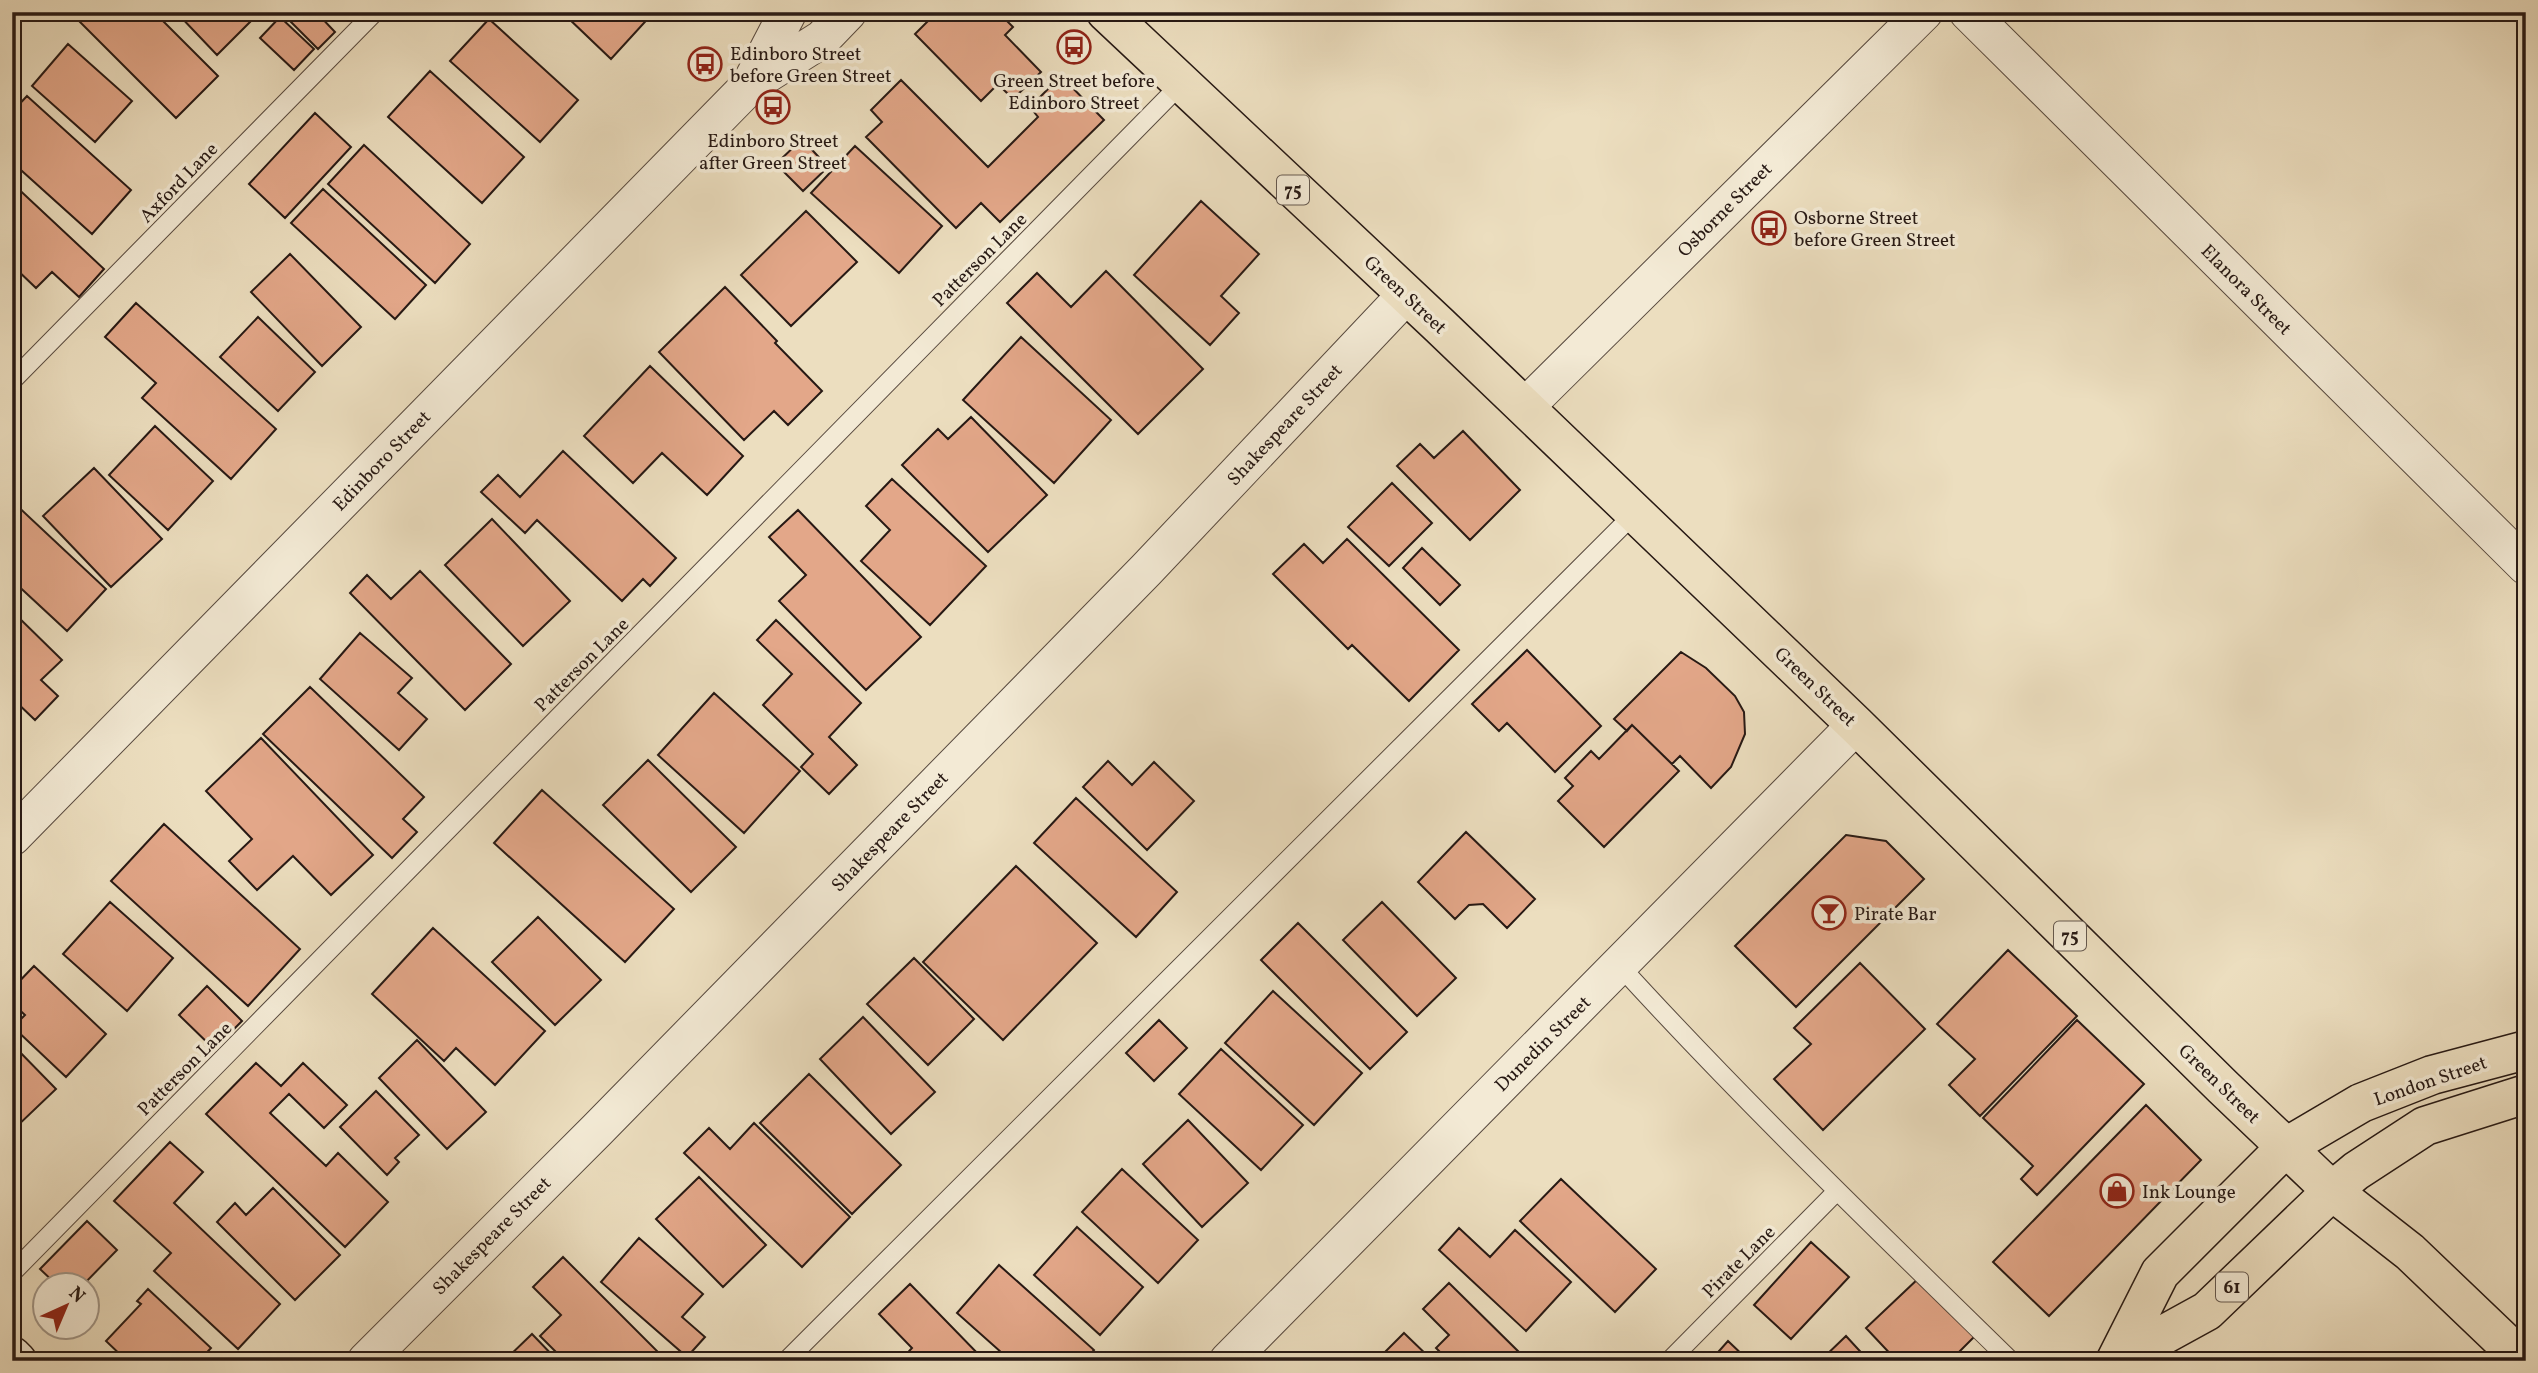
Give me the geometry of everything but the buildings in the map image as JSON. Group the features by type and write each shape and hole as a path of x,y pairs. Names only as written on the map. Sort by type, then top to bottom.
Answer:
{"main road":[{"name":"Green Street","path":"1106,12 1856,724 2332,1191 2410,1252 2524,1361"},
{"name":"London Street","path":"2116,1361 2160,1273 2286,1147 2361,1103 2432,1075 2526,1050"},
{"name":"London Street","path":"2116,1361 2207,1311 2332,1191 2356,1171 2425,1126 2526,1094"}],"street":[{"name":"Edinboro Street","path":"751,84 788,12"},
{"name":"Edinboro Street","path":"12,837 751,84 822,39 848,12"},
{"name":"Osborne Street","path":"1525,407 1924,12"},
{"name":"Elanora Street","path":"1968,12 2526,566"},
{"name":"Shakespeare Street","path":"366,1361 597,1130 1146,570 1406,295"},
{"name":"Dunedin Street","path":"1228,1361 1856,724"},
{"path":"12,1356 17,1361"}],"lane":[{"name":"Axford Lane","path":"12,382 375,12"},
{"name":"Patterson Lane","path":"12,1273 1181,84"},
{"path":"786,1361 1635,513"},
{"path":"1619,965 1837,1191 2011,1361"},
{"name":"Pirate Lane","path":"1669,1361 1837,1191"}],"place":[{"name":"Green Street before Edinboro Street","path":"1074,47"},
{"name":"Edinboro Street before Green Street","path":"705,64"},
{"name":"Edinboro Street after Green Street","path":"773,107"},
{"name":"Osborne Street before Green Street","path":"1769,228"},
{"name":"Pirate Bar","path":"1829,913"},
{"name":"Ink Lounge","path":"2117,1191"}]}
